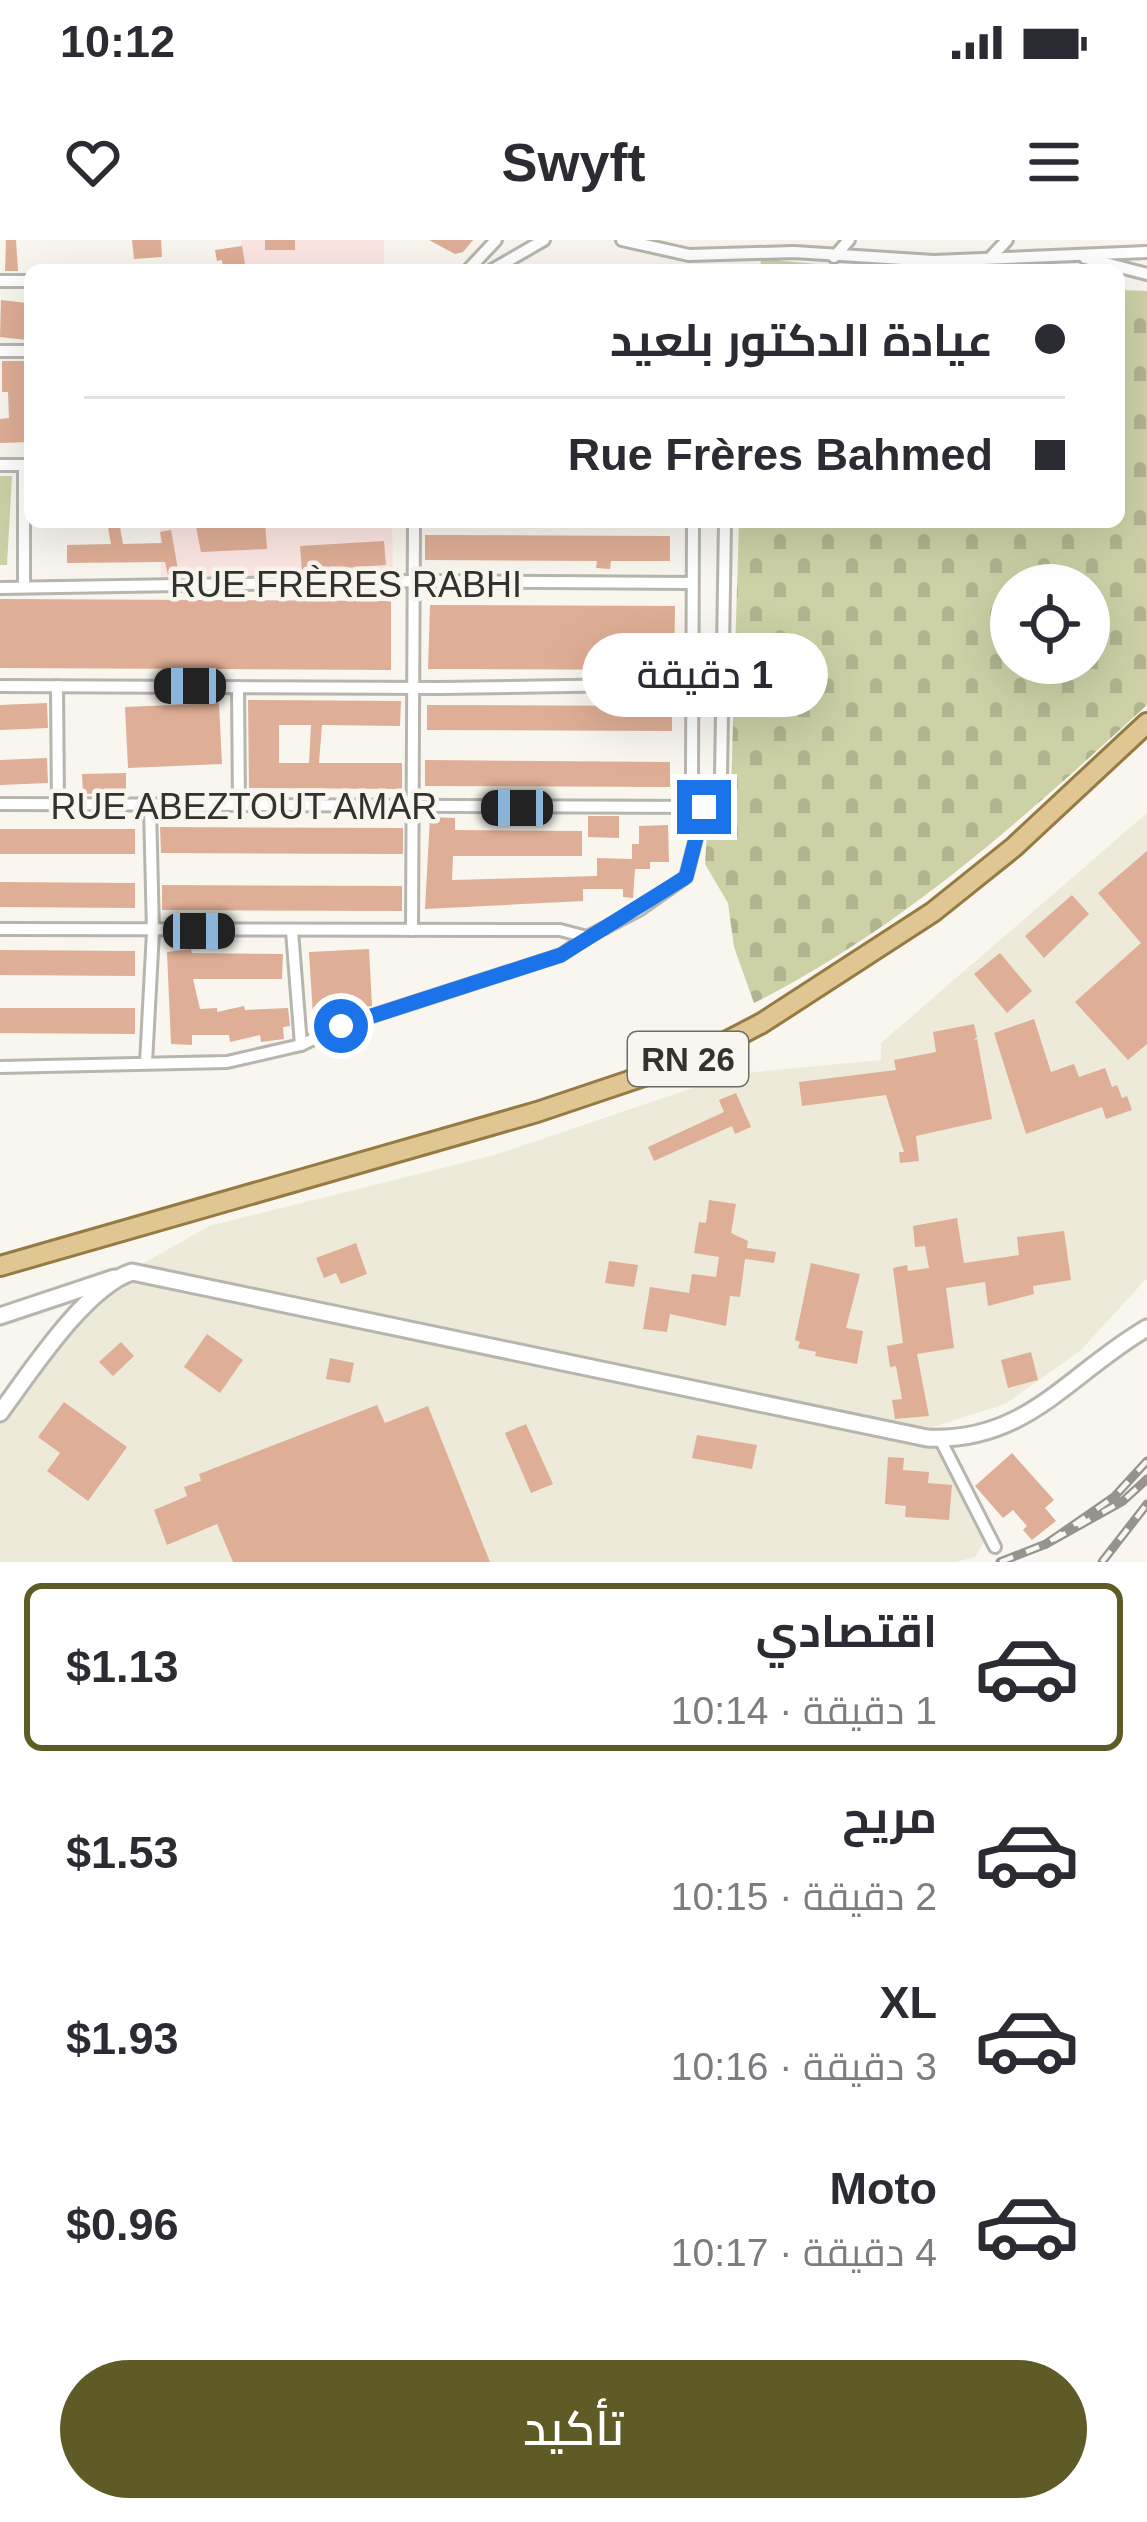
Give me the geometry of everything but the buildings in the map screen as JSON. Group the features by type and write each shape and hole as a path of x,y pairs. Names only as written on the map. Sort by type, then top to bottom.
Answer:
{"main road":[{"name":"RN 26","path":"0,1266 538,1112 718,1046 762,1023 933,912 1014,847 1147,723"},
{"name":"RN 26","path":"0,1251 140,1224"},
{"path":"0,1316 132,1272 940,1438 964,1439 1047,1404 1147,1328"},
{"path":"0,1413 75,1318 122,1276"}],"street":[{"path":"474,264 496,240"},
{"path":"502,264 544,240"},
{"path":"622,240 689,255 794,246 834,256 934,261 1147,252"},
{"path":"834,256 849,240"},
{"path":"992,256 1007,240"},
{"path":"1070,254 1108,264"},
{"path":"689,255 690,264"},
{"path":"0,465 24,464 24,587"},
{"path":"412,930 415,528"},
{"path":"693,528 692,774 704,807"},
{"path":"0,1067 227,1062 301,1045 341,1026 561,955 686,877 704,807 721,776 725,528"},
{"name":"RUE FRÈRES RABHI","path":"0,588 415,581 691,583"},
{"path":"0,686 692,684"},
{"path":"57,686 58,805"},
{"path":"238,687 239,807"},
{"path":"692,734 722,726"},
{"name":"RUE ABEZTOUT AMAR","path":"0,804 704,807"},
{"path":"146,1063 153,932 150,806"},
{"path":"0,929 560,930 586,937"},
{"path":"292,931 301,1045"},
{"path":"940,1438 995,1547"}],"shaded area":[{"path":"241,240 384,240 384,264 241,264"},
{"path":"160,528 392,528 393,573 161,578"},
{"path":"1147,813 1147,1278 1080,1351 1005,1404 933,1427 985,1541 975,1557 956,1562 0,1562 0,1397 77,1301 209,1226 498,1154 734,1074 881,1060 881,1043"}],"green space":[{"path":"761,259 816,264 761,264"},
{"path":"1125,290 1147,291 1147,705 961,868 861,941 754,1003 734,947 728,903 705,864 707,833 731,790 739,528 1125,528"},
{"path":"0,476 12,476 7,565 0,565"}],"railway":[{"path":"1147,1461 1114,1497 1046,1544 1123,1501 1147,1479"},
{"path":"1102,1562 1147,1504"},
{"path":"1000,1562 1046,1544"}],"route":[{"path":"341,1026 561,955 639,910 686,877 704,807"}]}
